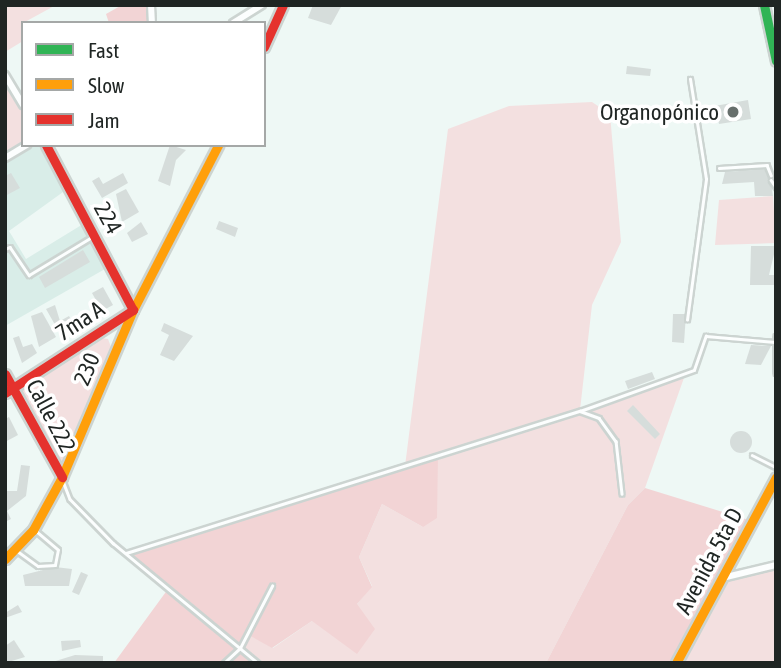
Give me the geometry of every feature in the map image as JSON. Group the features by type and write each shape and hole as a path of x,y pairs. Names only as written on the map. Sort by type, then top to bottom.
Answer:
{"street":[{"path":"236,21 262,5"},
{"path":"266,43 283,5"},
{"path":"764,5 776,61"},
{"path":"5,75 21,102"},
{"path":"5,158 24,147"},
{"name":"224","path":"47,147 133,310"},
{"name":"230","path":"5,559 33,530 62,477 133,310 217,147"},
{"name":"7ma A","path":"10,390 133,310"},
{"name":"Calle 222","path":"5,374 10,390 62,477"},
{"name":"Avenida 5ta D","path":"676,663 776,477"},
{"path":"722,578 776,565"}],"lane":[{"path":"687,320 705,179 690,79"},
{"path":"719,168 767,165 771,175"},
{"path":"771,180 776,187"},
{"path":"5,249 10,247 29,275 95,234"},
{"path":"126,553 580,411 694,370 706,336 775,342"},
{"path":"776,336 776,373"},
{"path":"580,411 599,418 616,442 622,494"},
{"path":"752,455 776,467"},
{"path":"62,477 70,499 126,553 258,663"},
{"path":"16,550 41,567 58,561 58,550 33,530"},
{"path":"224,663 240,648 272,586"}],"shaded area":[{"path":"5,5 56,5 27,21 21,21 21,42 5,52"},
{"path":"122,5 151,5 152,21 108,21 106,14"},
{"path":"5,75 21,102 21,146 5,158"},
{"path":"592,102 610,114 621,242 592,305 580,410 685,375 645,488 628,505 546,663 258,663 240,648 248,634 273,648 312,621 357,604 372,586 359,557 382,504 423,527 405,466 448,129 509,106"},
{"path":"24,147 47,147 70,187 9,231 26,259 88,221 112,265 5,326 5,158"},
{"path":"773,196 776,243 715,245 719,200"},
{"path":"90,336 108,339 114,355 62,477 14,388"},
{"path":"438,456 437,518 423,527 382,504 359,557 372,587 357,604 375,629 357,654 312,621 272,648 247,634 240,648 258,663 114,663 168,589 126,553"},
{"path":"645,488 752,521 676,663 546,663 628,505"},
{"path":"776,565 776,663 676,663 722,578"}],"building":[{"path":"313,5 342,5 331,25 308,18"},
{"path":"627,66 651,69 650,76 626,74"},
{"name":"Organopónico","path":"748,100 751,119 719,124 717,114 718,121 710,122 709,107"},
{"path":"169,147 186,150 176,160 170,186 158,181"},
{"path":"769,169 773,196 755,196 754,182 722,184 725,172"},
{"path":"11,173 20,188 5,196 5,176"},
{"path":"123,173 128,183 102,198 92,181 99,177 103,184"},
{"path":"126,189 139,212 122,222 116,194"},
{"path":"219,221 238,228 235,237 216,229"},
{"path":"141,222 148,234 132,242 127,233"},
{"path":"751,246 776,246 769,275 776,275 776,285 750,285"},
{"path":"83,250 90,262 45,288 39,277"},
{"path":"103,287 113,305 102,311 92,293"},
{"path":"55,305 60,321 69,316 78,332 58,330 46,309"},
{"path":"42,312 56,337 39,347 31,316"},
{"path":"673,314 686,314 684,343 672,342"},
{"path":"164,323 193,336 174,361 160,355 169,335 161,331"},
{"path":"19,336 23,347 32,344 37,353 22,363 13,338"},
{"path":"751,345 771,346 761,365 745,364"},
{"path":"652,372 655,379 628,389 625,381"},
{"path":"633,405 660,434 655,439 627,411"},
{"path":"9,417 18,435 5,442 5,419"},
{"path":"737,431 745,431 752,438 752,446 745,453 737,453 730,446 730,438"},
{"path":"21,465 30,466 26,496 7,511 11,519 5,522 5,491 17,491"},
{"path":"55,567 72,569 69,586 25,586 23,575"},
{"path":"81,572 88,575 79,595 72,592"},
{"path":"18,605 22,612 5,618 5,613"},
{"path":"14,640 25,657 5,663 5,646"},
{"path":"80,640 81,647 62,651 61,641"},
{"path":"75,655 103,656 103,663 49,663"}],"traffic: fast":[{"path":"764,5 776,61"}],"traffic: slow":[{"path":"5,559 33,530 62,477 133,310 217,147"},
{"path":"676,663 776,477"}],"traffic: jam":[{"path":"266,43 283,5"},
{"path":"5,393 133,310 47,147"},
{"path":"5,374 62,477"}],"place":[{"name":"Organopónico","path":"733,112"}]}
